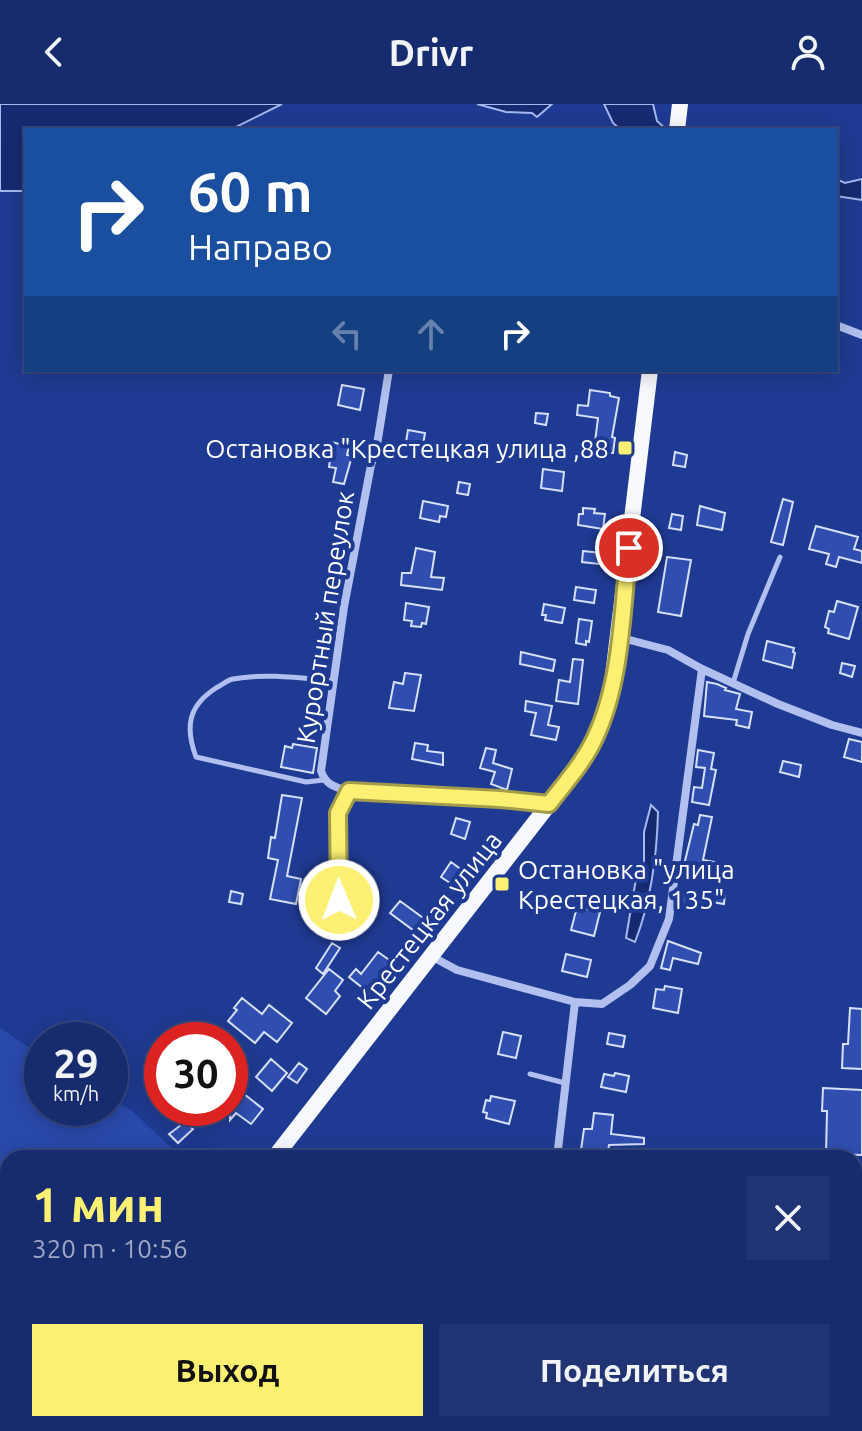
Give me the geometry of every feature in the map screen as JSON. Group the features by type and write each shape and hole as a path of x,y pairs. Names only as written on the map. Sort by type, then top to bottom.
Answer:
{"main road":[{"path":"677,128 680,104"},
{"name":"Крестецкая улица","path":"280,1150 578,767 595,739 612,684 650,372"}],"street":[{"path":"838,326 862,335"},
{"name":"Курортный переулок","path":"349,791 333,787 324,780 321,771 344,607 389,372"},
{"path":"618,637 668,650 702,669 818,720 862,733"},
{"path":"431,956 457,970 575,1002 602,1004 630,985 650,966 669,919 702,669"},
{"path":"339,900 338,813 349,791 549,804"},
{"path":"558,1150 575,1002"}],"lane":[{"path":"733,683 748,634 780,557"},
{"path":"324,780 306,782 196,757 188,737 193,712 203,697 230,679 287,676 332,681"},
{"path":"530,1074 566,1083"}],"shaded area":[{"path":"0,104 282,104 234,128 24,128 24,191 0,191"},
{"path":"477,104 552,104 537,117 532,113 506,112"},
{"path":"604,104 653,104 657,121 665,128 619,128"},
{"path":"862,179 862,200 838,196 838,180 845,183"},
{"path":"651,805 658,812 655,861 635,942 626,938 637,873 644,865 644,832"},
{"path":"0,1028 24,1044 24,1126 128,1126 128,1108 174,1150 0,1150"}],"building":[{"path":"342,385 364,389 360,410 338,405"},
{"path":"590,390 610,393 610,396 619,398 612,437 615,438 613,453 607,453 606,460 593,458 598,418 577,415 578,405 588,406"},
{"path":"536,413 548,414 546,425 535,423"},
{"path":"408,430 425,433 423,445 406,442"},
{"path":"331,442 349,446 347,455 352,456 344,484 333,482 336,468 329,467 328,459"},
{"path":"454,443 477,447 475,459 452,455"},
{"path":"675,452 687,455 685,467 673,465"},
{"path":"543,469 564,472 562,491 541,488"},
{"path":"459,482 470,484 468,495 457,493"},
{"path":"783,499 793,502 783,545 771,542"},
{"path":"423,501 448,506 446,517 440,516 439,522 420,518"},
{"path":"700,506 725,513 722,530 697,525"},
{"path":"583,508 605,514 603,529 578,525"},
{"path":"672,514 683,516 681,530 669,528"},
{"path":"816,526 858,537 854,549 862,551 862,563 839,557 836,567 826,564 829,554 809,549"},
{"path":"416,548 435,552 431,577 444,578 442,590 401,585 402,573 411,573"},
{"path":"583,551 601,553 599,564 582,562"},
{"path":"667,557 691,560 681,616 658,612"},
{"path":"576,587 596,590 594,603 574,600"},
{"path":"837,601 858,607 849,639 828,633 829,629 825,627 829,611 834,612"},
{"path":"406,603 429,607 426,624 411,626 412,621 404,620"},
{"path":"544,604 565,608 562,623 545,620 546,615 542,615"},
{"path":"579,619 592,621 586,645 576,643"},
{"path":"767,641 794,648 792,668 763,660"},
{"path":"521,652 555,660 553,671 520,664"},
{"path":"573,659 583,660 578,704 556,701 559,680 570,682"},
{"path":"842,663 855,666 852,677 840,673"},
{"path":"405,673 421,675 414,711 389,708 394,682 403,684"},
{"path":"707,682 740,694 736,709 752,712 749,728 736,725 737,720 704,716"},
{"path":"526,701 552,706 548,725 559,727 556,740 531,735 536,713 525,711"},
{"path":"849,739 862,742 862,762 844,757"},
{"path":"415,743 428,745 427,751 443,753 443,765 412,759"},
{"path":"293,744 317,748 313,773 281,767 285,746 292,748"},
{"path":"486,748 496,750 493,763 512,769 507,790 491,784 495,772 480,768"},
{"path":"698,750 714,753 711,769 716,770 709,805 692,802 694,787 702,788 705,768 696,767"},
{"path":"783,761 801,765 799,777 780,772"},
{"path":"282,795 302,798 287,876 301,879 296,904 270,899 278,860 268,858 271,837 275,838"},
{"path":"700,815 712,817 703,860 715,862 713,876 683,869 694,824 698,825"},
{"path":"456,818 470,822 465,839 451,834"},
{"path":"451,862 466,873 456,887 441,877"},
{"path":"713,890 725,892 724,904 711,902"},
{"path":"231,891 243,894 241,904 229,902"},
{"path":"680,893 704,896 702,908 678,905"},
{"path":"400,901 426,920 417,933 390,913"},
{"path":"577,907 600,912 594,936 571,930"},
{"path":"668,941 701,953 698,964 673,958 670,970 661,968"},
{"path":"332,943 340,948 323,974 316,968"},
{"path":"378,952 392,962 369,993 349,977 356,969 361,974"},
{"path":"566,954 591,960 587,977 562,971"},
{"path":"329,969 343,980 335,991 340,996 326,1014 306,998"},
{"path":"665,986 682,989 678,1013 653,1008 656,989 664,990"},
{"path":"242,998 262,1014 269,1005 292,1023 277,1042 264,1032 255,1043 248,1037 248,1022 228,1021 237,1010 234,1008"},
{"path":"850,1008 862,1009 862,1069 842,1068 843,1044 848,1044"},
{"path":"503,1032 521,1036 516,1058 498,1054"},
{"path":"609,1033 625,1036 623,1047 607,1044"},
{"path":"271,1059 287,1073 272,1091 256,1077"},
{"path":"299,1063 307,1069 297,1083 288,1077"},
{"path":"615,1073 629,1076 626,1092 601,1087 604,1074 614,1076"},
{"path":"823,1088 862,1090 862,1150 826,1150 827,1111 822,1111"},
{"path":"491,1096 515,1101 509,1124 486,1118 487,1113 483,1112 486,1100 490,1101"},
{"path":"248,1097 263,1109 251,1124 248,1122"},
{"path":"594,1113 613,1115 611,1134 644,1138 644,1144 609,1145 608,1150 581,1150 584,1129 592,1129"},
{"path":"180,1126 193,1129 178,1143 169,1134"}],"place":[{"name":"Остановка \"Крестецкая улица ,88","path":"625,448"},
{"name":"Остановка \"улица Крестецкая, 135\"","path":"502,884"}],"route":[{"path":"339,900 338,813 349,791 549,804 595,739 606,708 612,684 629,548"}]}
